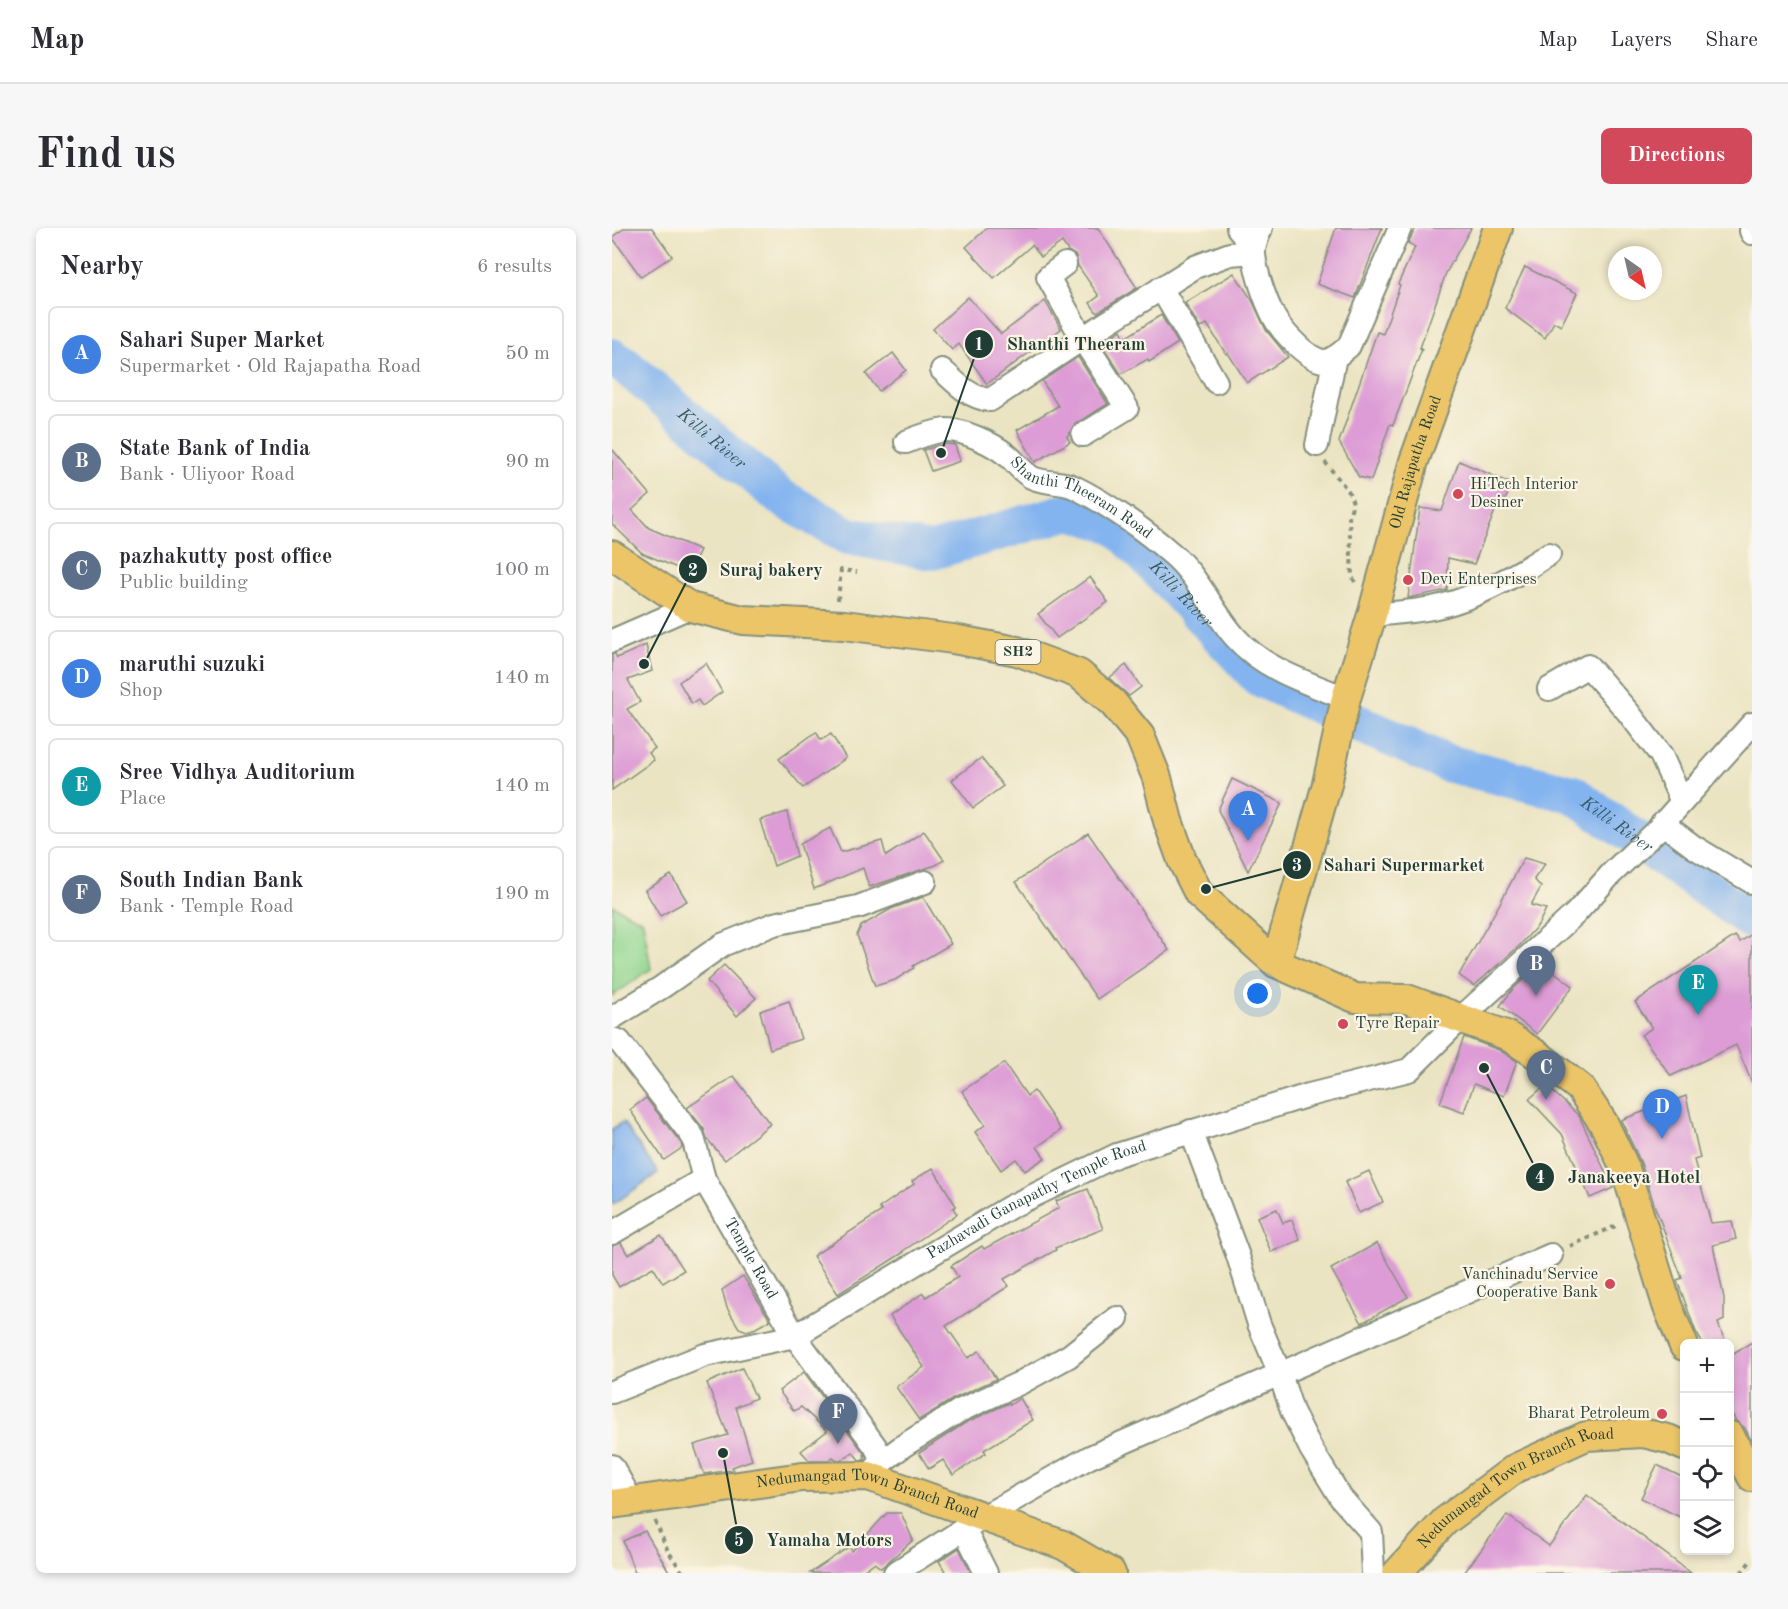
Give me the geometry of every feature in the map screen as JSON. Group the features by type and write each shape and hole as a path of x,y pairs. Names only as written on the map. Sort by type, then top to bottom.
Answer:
{"main road":[{"name":"Old Rajapatha Road","path":"1276,963 1327,784 1346,699 1372,615 1414,461 1498,228"},
{"name":"SH2","path":"612,555 690,607 743,620 835,625 953,639 1017,651 1079,674 1113,703 1140,736 1157,778 1168,821 1182,860 1199,894 1276,963 1355,998 1407,999 1506,1035 1542,1058 1580,1088 1604,1124 1625,1168 1667,1305 1681,1339"},
{"name":"Nedumangad Town Branch Road","path":"1397,1573 1445,1521 1516,1468 1586,1436 1644,1433 1680,1444"},
{"path":"1734,1443 1752,1477"},
{"name":"Nedumangad Town Branch Road","path":"629,1501 875,1468 974,1523 1063,1545 1111,1573"},
{"path":"1734,1481 1752,1495"}],"street":[{"path":"1238,228 1254,252 1257,271 1274,317 1309,356 1325,361 1335,357 1349,346 1400,228"},
{"path":"1254,252 1261,228"},
{"path":"942,370 964,390 979,399 990,400 1195,267 1230,254 1254,252"},
{"path":"1065,264 1047,277 1127,408 1083,435"},
{"path":"1161,288 1216,382"},
{"path":"1317,445 1335,357"},
{"name":"Shanthi Theeram Road","path":"906,442 926,434 946,430 960,433 996,447 1029,476 1048,483 1072,486 1103,504 1173,554 1203,590 1235,638 1279,670 1346,699"},
{"path":"1372,615 1431,609 1466,599 1533,565 1549,554"},
{"path":"612,641 690,607"},
{"path":"1549,688 1588,666 1628,712 1661,756 1682,802"},
{"name":"Pazhavadi Ganapathy Temple Road","path":"612,1392 705,1355 795,1336 1011,1207 1117,1155 1309,1095 1409,1070 1461,1018 1575,914 1612,873 1660,827 1752,724"},
{"path":"1660,827 1752,882"},
{"path":"612,1018 662,987 722,945 774,924 858,907 926,882"},
{"name":"Temple Road","path":"612,1039 619,1041 693,1137 704,1179 795,1336 875,1446 875,1468"},
{"path":"1191,1131 1292,1411 1311,1449 1341,1498 1371,1532 1373,1573"},
{"path":"612,1233 704,1179"},
{"path":"895,1573 974,1523 1090,1457 1551,1255"},
{"path":"875,1468 959,1411 1020,1383 1069,1356 1117,1318"},
{"path":"612,1466 629,1501"},
{"path":"974,1523 986,1573"}],"path":[{"path":"1317,445 1328,467 1340,478 1349,492 1353,504 1349,516 1352,576 1372,615"},
{"path":"835,625 841,570 857,572"},
{"path":"1551,1255 1641,1215"},
{"path":"629,1501 683,1573"},
{"path":"1741,1573 1752,1559"}],"green space":[{"path":"612,905 643,921 651,969 612,996"}],"water":[{"path":"623,1122 658,1173 612,1205 612,1129"}],"building":[{"path":"625,228 652,228 672,256 641,277 612,237"},
{"path":"987,228 1098,228 1137,288 1097,313 1090,303 1099,296 1078,266 1076,256 1068,251 1062,242 1041,257 1032,245 994,278 966,247"},
{"path":"1336,228 1382,228 1355,298 1317,284"},
{"path":"1416,228 1471,228 1446,273 1420,348 1422,349 1393,425 1390,424 1371,480 1359,477 1339,442 1377,332 1383,334 1400,285 1398,284 1415,247 1408,243"},
{"path":"1525,267 1577,293 1561,326 1554,322 1545,338 1505,308"},
{"path":"1234,273 1252,300 1266,330 1288,357 1247,383 1207,324 1200,328 1185,303"},
{"path":"968,297 1001,334 1045,301 1061,329 987,384 959,344 952,350 933,329"},
{"path":"1161,315 1178,343 1149,362 1148,359 1121,374 1101,343 1121,330 1125,338"},
{"path":"893,353 906,370 879,391 866,374"},
{"path":"1078,357 1108,404 1075,424 1067,437 1070,442 1035,462 1017,430 1058,406 1042,381"},
{"path":"946,444 955,445 960,461 931,471 923,450"},
{"path":"612,449 650,494 632,510 649,528 700,550 689,573 642,553 612,524"},
{"path":"1459,461 1512,484 1505,500 1500,498 1474,564 1448,558 1447,590 1408,598 1420,508 1442,511"},
{"path":"1090,577 1108,602 1057,638 1038,614"},
{"path":"646,645 652,671 628,680 640,702 627,709 655,748 649,753 654,760 612,790 612,654 615,654 617,658"},
{"path":"706,663 722,692 702,706 698,700 692,704 679,682"},
{"path":"1126,665 1141,687 1129,696 1109,678"},
{"path":"816,732 821,740 831,734 846,758 803,788 779,759"},
{"path":"981,758 1003,786 973,808 952,780"},
{"path":"1232,779 1282,803 1248,871 1218,810"},
{"path":"787,812 797,856 774,866 760,820"},
{"path":"830,828 841,852 882,841 886,856 924,831 944,860 936,865 869,887 863,868 814,889 800,844"},
{"path":"1088,833 1169,950 1097,999 1016,882"},
{"path":"1524,858 1545,864 1534,879 1541,887 1531,905 1546,909 1538,925 1519,946 1474,986 1459,975"},
{"path":"671,875 687,901 660,916 645,890"},
{"path":"923,897 951,944 913,966 914,968 895,980 875,986 857,935 861,926 891,909"},
{"path":"1752,934 1752,1083 1736,1045 1671,1076 1641,1035 1652,1028 1635,1002 1735,936 1740,942"},
{"path":"1542,963 1573,986 1537,1034 1500,1006 1513,989"},
{"path":"724,965 756,998 737,1016 707,981"},
{"path":"789,1001 801,1039 770,1049 760,1011"},
{"path":"1464,1037 1499,1050 1517,1061 1504,1096 1474,1084 1464,1112 1440,1103"},
{"path":"1004,1063 1027,1096 1034,1091 1061,1130 1037,1147 1045,1158 1025,1171 1016,1159 1001,1170 975,1132 985,1125 962,1091"},
{"path":"734,1076 770,1124 725,1160 707,1139 704,1129 687,1108"},
{"path":"1546,1085 1579,1116 1613,1188 1590,1198 1562,1134 1529,1099"},
{"path":"1686,1096 1700,1158 1694,1160 1711,1223 1732,1221 1736,1239 1713,1245 1724,1298 1724,1320 1718,1323 1724,1339 1700,1339 1696,1332 1677,1280 1682,1278 1641,1163 1621,1120"},
{"path":"646,1098 681,1143 682,1148 664,1160 630,1110"},
{"path":"933,1168 956,1206 953,1208 957,1214 904,1252 838,1294 813,1256 882,1211 879,1208 914,1184 912,1181"},
{"path":"1369,1171 1383,1202 1359,1213 1345,1182"},
{"path":"1088,1189 1103,1229 1055,1248 1056,1250 1004,1279 1009,1286 946,1326 968,1358 979,1351 996,1379 953,1399 919,1420 896,1387 924,1367 890,1316 923,1293 926,1297 958,1277 951,1266 982,1246 984,1249 1059,1208 1056,1201"},
{"path":"1277,1209 1283,1223 1292,1220 1300,1240 1271,1252 1257,1217"},
{"path":"661,1235 684,1270 663,1283 653,1267 619,1287 612,1275 612,1246 621,1243 628,1255"},
{"path":"1377,1243 1408,1297 1362,1323 1331,1269"},
{"path":"743,1276 770,1320 747,1331 739,1328 727,1308 722,1290"},
{"path":"1752,1342 1752,1442 1745,1428 1734,1417 1734,1353"},
{"path":"742,1368 756,1398 736,1407 752,1460 732,1467 733,1470 704,1474 694,1445 728,1435 707,1383"},
{"path":"804,1372 864,1453 865,1460 859,1460 853,1452 842,1460 836,1460 833,1457 829,1460 809,1460 801,1451 827,1431 801,1407 794,1411 779,1391"},
{"path":"1020,1398 1033,1420 984,1450 986,1453 953,1475 943,1460 929,1469 919,1453 965,1423 1009,1403 1010,1405"},
{"path":"1657,1465 1680,1476 1680,1517 1641,1498"},
{"path":"1587,1495 1691,1573 1464,1573 1507,1515 1549,1546"},
{"path":"887,1513 901,1513 913,1540 881,1568 874,1563 860,1573 810,1573 849,1547 852,1551"},
{"path":"645,1531 670,1573 635,1573 623,1541"},
{"path":"959,1548 971,1573 946,1573 939,1561"}],"waterway":[{"name":"Killi River","path":"612,357 780,497 848,536 932,551 1070,511 1117,526 1259,678 1446,763 1573,794 1752,921"}],"place":[{"name":"Shanthi Theeram","path":"941,453"},
{"name":"HiTech Interior Desiner","path":"1458,494"},
{"name":"Devi Enterprises","path":"1408,580"},
{"name":"Suraj bakery","path":"644,664"},
{"name":"Sahari Super Market","path":"1248,841"},
{"name":"Sahari Supermarket","path":"1206,889"},
{"name":"State Bank of India","path":"1536,996"},
{"name":"Sree Vidhya Auditorium","path":"1698,1015"},
{"name":"Tyre Repair","path":"1343,1024"},
{"name":"Janakeeya Hotel","path":"1484,1068"},
{"name":"pazhakutty post office","path":"1546,1100"},
{"name":"maruthi suzuki","path":"1662,1139"},
{"name":"Vanchinadu Service Cooperative Bank","path":"1610,1284"},
{"name":"Bharat Petroleum","path":"1662,1414"},
{"name":"South Indian Bank","path":"838,1444"},
{"name":"Yamaha Motors","path":"723,1453"}]}
